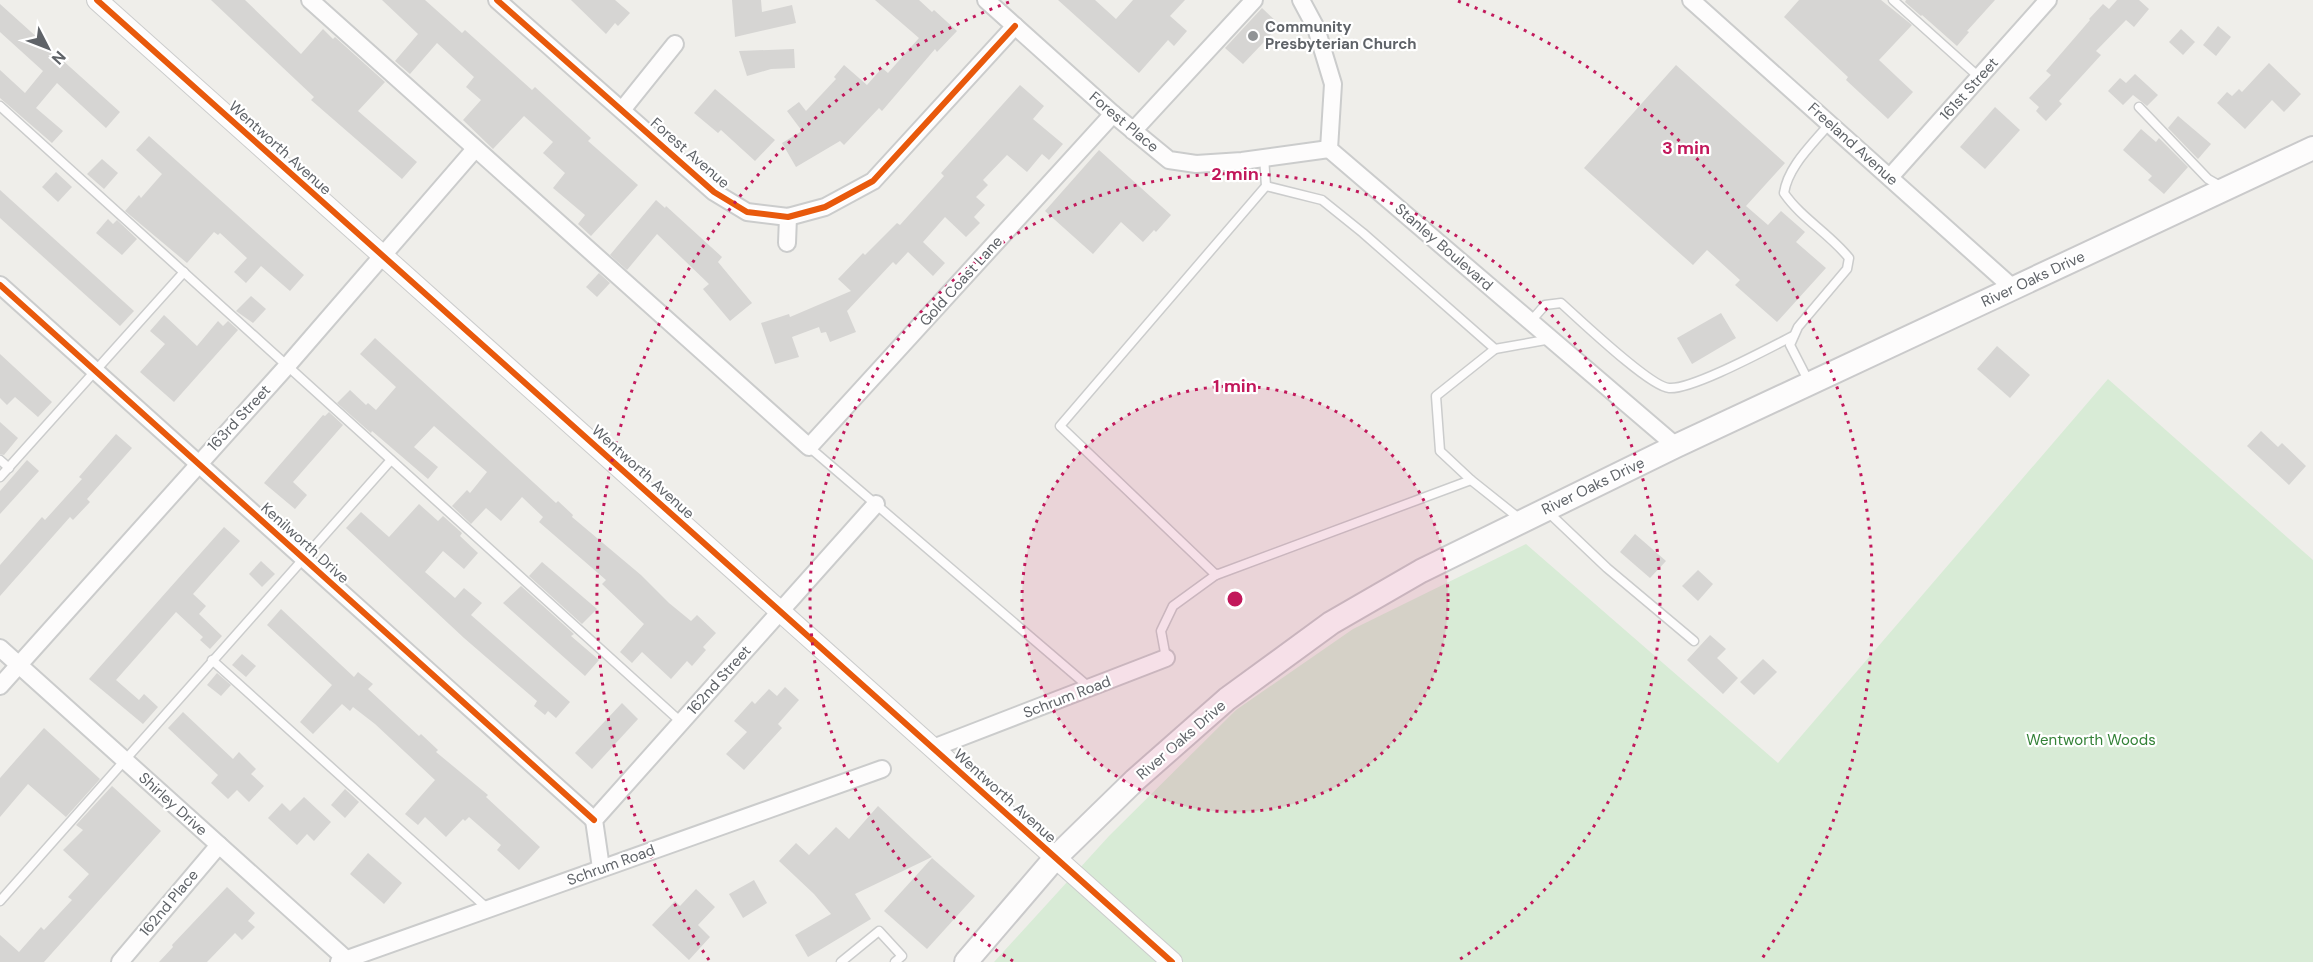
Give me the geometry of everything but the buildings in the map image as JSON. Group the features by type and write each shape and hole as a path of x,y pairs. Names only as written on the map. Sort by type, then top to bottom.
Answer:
{"main road":[{"name":"River Oaks Drive","path":"966,962 1056,857 1135,780 1227,699 1331,623 1422,571 1676,446 2313,148"}],"street":[{"name":"Wentworth Avenue","path":"97,0 1172,962"},
{"path":"310,0 809,447"},
{"name":"Forest Avenue","path":"496,0 714,192 747,212 788,217 825,207 873,181 1015,27"},
{"name":"Forest Place","path":"986,0 1113,114 1169,159 1196,164 1329,148"},
{"path":"1133,131 1254,0"},
{"path":"1301,0 1316,28 1332,84 1329,148"},
{"name":"Freeland Avenue","path":"1691,0 2014,289"},
{"name":"161st Street","path":"1890,177 2048,0"},
{"path":"622,110 675,44"},
{"name":"Gold Coast Lane","path":"809,447 1113,114"},
{"name":"Stanley Boulevard","path":"1329,148 1676,446"},
{"name":"163rd Street","path":"0,686 287,366 476,149"},
{"path":"787,243 788,217"},
{"name":"Kenilworth Drive","path":"0,285 594,820"},
{"name":"162nd Street","path":"594,820 876,504"},
{"name":"Shirley Drive","path":"0,648 219,845 343,961"},
{"name":"Schrum Road","path":"933,748 1166,658"},
{"name":"Schrum Road","path":"343,961 882,770"},
{"path":"594,820 602,868"},
{"name":"162nd Place","path":"120,962 219,845"}],"lane":[{"path":"1893,0 1979,77"},
{"path":"0,106 681,722"},
{"path":"2139,107 2208,179 2225,189"},
{"path":"1809,383 1790,345 1793,336 1847,269 1849,258 1791,203 1784,193 1786,180 1830,123"},
{"path":"1217,574 1060,426 1266,186 1264,157"},
{"path":"1266,186 1322,200 1495,349"},
{"path":"0,477 184,272"},
{"path":"1531,321 1545,305 1561,303 1650,379 1669,388 1693,384 1793,336"},
{"path":"1523,521 1471,480 1440,451 1436,396 1495,349 1552,339"},
{"path":"809,447 1089,688"},
{"path":"0,460 9,468"},
{"path":"0,901 391,460"},
{"path":"1166,658 1161,631 1173,606 1217,574 1471,480"},
{"path":"1546,510 1581,545 1694,641"},
{"path":"212,660 489,910"},
{"path":"841,962 879,931 902,956 895,962"}],"green space":[{"name":"Wentworth Woods","path":"2108,379 2313,560 2313,962 994,962 1109,836 1236,710 1353,629 1526,544 1778,763"}],"cycle path":[{"path":"97,0 1172,962"},
{"path":"497,0 714,192 747,212 788,217 825,207 873,181 1015,26"},
{"path":"0,285 594,820"}],"place":[{"name":"Community Presbyterian Church","path":"1253,36"}]}
